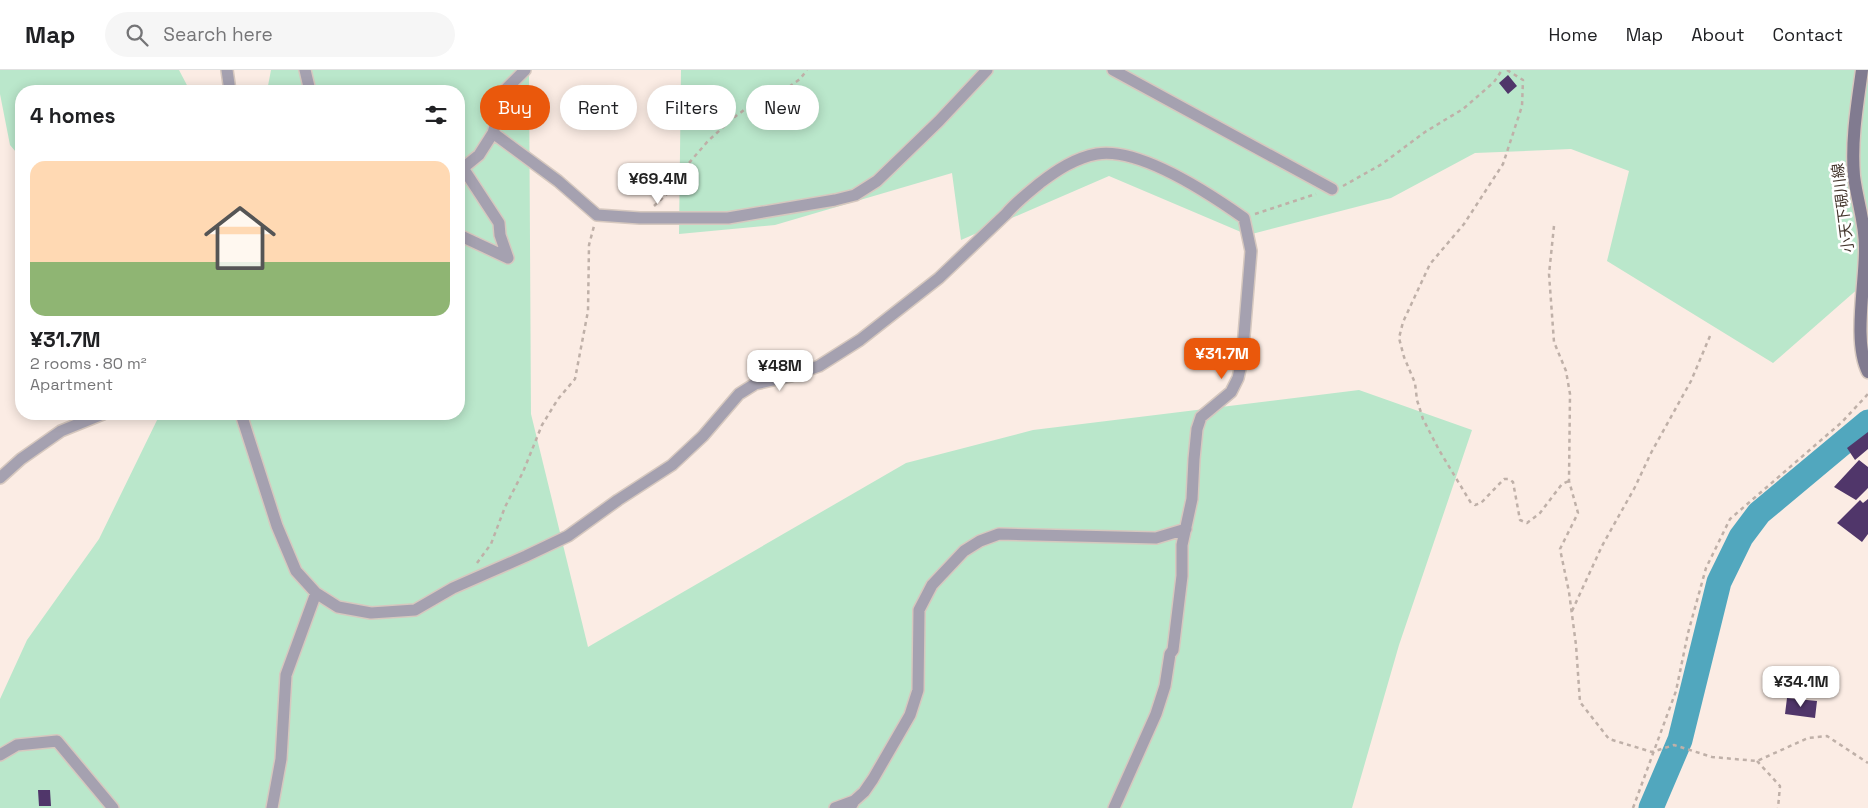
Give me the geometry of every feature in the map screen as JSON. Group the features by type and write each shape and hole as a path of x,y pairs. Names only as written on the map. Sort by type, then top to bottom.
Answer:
{"main road":[{"name":"小天下硯川線","path":"1862,70 1852,144 1854,178 1864,228 1865,250 1860,340 1868,372"}],"street":[{"path":"227,70 229,85"},
{"path":"305,70 309,85"},
{"path":"493,133 558,181 597,215 640,218 728,218 855,195 877,181 987,70"},
{"path":"1113,70 1332,189"},
{"path":"465,166 479,155 493,133 506,89 522,72"},
{"path":"242,420 277,526 296,571 316,593 338,606 370,613 415,610 454,588 568,536 618,500 672,465 703,436 739,394 755,384 791,376 819,366 860,340 938,278 1006,214 1014,204 1059,168 1097,154 1119,154 1156,167 1208,193 1244,218 1251,251 1242,360 1238,378 1231,392 1201,417 1197,429 1192,499 1182,545 1182,576 1173,650 1170,654 1165,686 1156,714 1114,808"},
{"path":"465,171 499,223 500,235 508,258 465,238"},
{"path":"0,478 21,459 61,431 88,420"},
{"path":"835,808 852,804 864,792 910,715 918,690 919,610 932,585 964,551 980,541 999,534 1156,538 1186,529"},
{"path":"272,808 281,759 286,675 316,593"},
{"path":"0,755 17,745 57,741 113,808"}],"path":[{"path":"640,218 669,192 682,171 701,148 732,119 756,101 786,89 807,70"},
{"path":"1244,218 1342,186 1382,164 1425,132 1463,109 1494,82 1502,70"},
{"path":"1507,70 1523,80 1522,106 1503,164 1464,224 1430,264 1403,322 1399,338 1404,358 1415,383 1417,400 1423,420 1471,503 1475,505 1481,503 1504,479 1509,479 1513,482 1520,520 1527,523 1540,513 1562,484 1569,481"},
{"path":"477,563 491,544 505,507 523,472 542,425 558,399 575,379 588,311 589,245 597,215"},
{"path":"1554,226 1549,274 1554,342 1566,372 1570,394 1569,481 1578,513 1560,549 1572,612 1580,702 1609,740 1652,752 1674,745 1712,757 1757,761 1808,738 1827,736 1868,763"},
{"path":"1572,612 1602,546 1691,382 1710,336"},
{"path":"1633,808 1676,691 1688,633 1706,568 1730,519 1842,422 1868,394"},
{"path":"1757,761 1780,786 1778,808"}],"green space":[{"path":"0,70 179,70 187,85 15,85 15,151 10,145 0,94"},
{"path":"271,70 529,70 529,85 480,85 480,130 529,130 531,414 588,647 906,463 1033,430 1359,390 1472,430 1399,645 1352,808 0,808 0,699 27,640 99,539 157,420 465,420 465,85 268,85"},
{"path":"681,70 1868,70 1868,280 1773,363 1607,261 1629,171 1571,149 1475,153 1391,198 1248,235 1109,176 961,240 952,173 775,225 679,234 680,130 736,130 736,85 681,85"}],"building":[{"path":"1508,75 1517,86 1508,94 1499,83"},
{"path":"1868,432 1868,449 1855,460 1847,448"},
{"path":"1859,460 1868,467 1868,488 1856,500 1834,487"},
{"path":"1868,499 1868,534 1862,542 1837,523 1860,500 1863,503"},
{"path":"1787,698 1817,701 1815,718 1785,714"},
{"path":"38,790 50,790 51,806 39,806"}],"waterway":[{"path":"1651,808 1680,740 1719,582 1741,537 1759,513 1868,422"}]}
